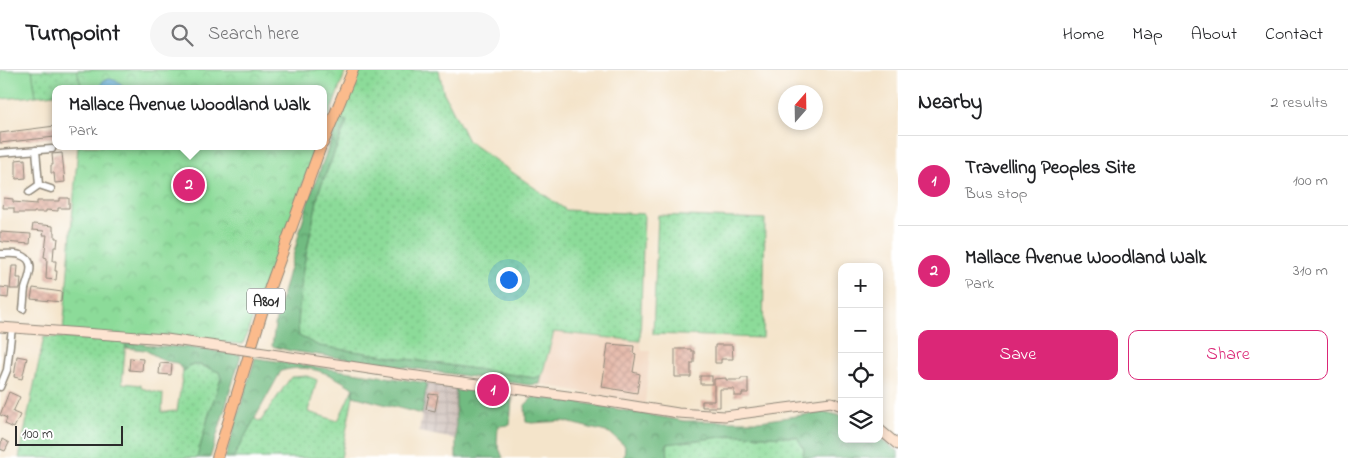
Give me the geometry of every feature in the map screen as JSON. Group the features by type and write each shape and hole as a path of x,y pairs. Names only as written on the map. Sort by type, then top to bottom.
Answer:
{"main road":[{"name":"A801","path":"327,133 353,70"},
{"name":"A801","path":"218,458 270,288 320,150"},
{"path":"0,327 166,339 678,413 725,416 831,402 838,405"},
{"path":"883,432 898,445"}],"street":[{"path":"0,154 52,149"},
{"path":"36,150 39,185"},
{"path":"39,185 51,189"},
{"path":"29,192 39,185"},
{"path":"0,254 20,255 30,263 31,271 25,290 23,309"},
{"path":"0,388 7,370 12,328"}],"shaded area":[{"path":"554,332 640,341 642,351 650,351 645,404 540,384"},
{"path":"427,383 456,388 455,439 419,432"}],"green space":[{"path":"0,70 32,70 36,96 0,99"},
{"path":"32,70 345,70 327,86 52,85 52,94 36,96"},
{"path":"77,70 346,70 327,121 327,85 81,85"},
{"path":"360,70 439,70 443,91 468,141 566,210 644,214 640,341 554,332 542,375 535,378 319,346 298,336 302,274 319,191 347,121 338,122"},
{"path":"347,121 319,191 302,274 298,324 299,336 319,346 535,378 542,375 540,384 529,385 291,351 272,346 276,319 308,201 338,122"},
{"path":"78,150 316,150 243,344 63,332"},
{"path":"658,215 765,219 763,338 653,334"},
{"path":"44,337 126,341 122,383 141,385 141,388 163,394 162,412 177,411 183,371 187,369 188,365 200,365 219,372 221,378 197,458 19,458"},
{"path":"126,341 241,355 210,458 197,458 221,378 219,372 200,365 189,365 183,371 177,363 165,361 145,350 126,348"},
{"path":"255,358 427,383 422,414 353,396 353,388 336,378 318,371 300,368 281,371 233,458 225,458"},
{"path":"307,376 317,380 308,412 338,421 353,388 341,458 233,458 254,418 260,422 291,377"},
{"path":"456,388 497,393 512,398 510,425 498,426 497,443 503,458 456,458"},
{"path":"533,397 578,402 684,421 760,421 825,412 838,415 838,443 883,443 883,441 898,451 898,458 803,458 804,449 797,437 736,435 667,444 668,458 624,458 625,446 610,433 563,421 526,422 525,405"},
{"path":"736,435 797,437 804,449 803,458 668,458 666,444"}],"water":[{"path":"110,79 121,85 100,85 104,80"}],"building":[{"path":"52,126 52,137 0,143 0,133"},
{"path":"62,153 65,182 55,183 54,173 51,173 51,165 53,165 52,154"},
{"path":"25,159 26,178 16,179 16,160"},
{"path":"4,198 13,199 13,202 37,204 37,201 60,201 60,198 69,198 69,208 58,208 58,211 46,210 46,212 14,213 14,208 3,208"},
{"path":"33,224 53,226 55,238 58,238 57,247 54,247 53,261 56,261 56,280 46,279 47,258 44,257 47,235 43,235 44,231 32,230"},
{"path":"0,232 31,234 30,244 0,241"},
{"path":"12,266 18,266 17,278 21,278 20,289 10,289"},
{"path":"0,287 9,288 8,298 0,297"},
{"path":"33,288 62,292 61,302 31,299"},
{"path":"608,344 634,346 633,353 636,354 633,372 640,374 637,393 602,387"},
{"path":"715,345 732,345 733,359 721,359 721,363 715,363"},
{"path":"675,349 691,349 691,351 694,351 694,363 691,363 691,377 675,377"},
{"path":"17,356 27,358 22,379 14,377"},
{"path":"130,358 143,359 142,371 129,370"},
{"path":"160,363 172,364 171,375 159,374"},
{"path":"700,376 712,376 712,384 700,384"},
{"path":"726,378 726,380 741,380 741,378 748,378 748,393 742,393 742,396 734,396 734,389 720,389 720,407 702,407 702,401 714,401 714,379"},
{"path":"9,392 20,397 13,412 20,415 14,428 5,424 7,418 0,415"},
{"path":"429,394 438,395 435,411 426,409"},
{"path":"2,439 9,443 5,451 0,449"}],"place":[{"name":"Mallace Avenue Woodland Walk","path":"189,185"},
{"name":"Travelling Peoples Site","path":"493,390"}]}
